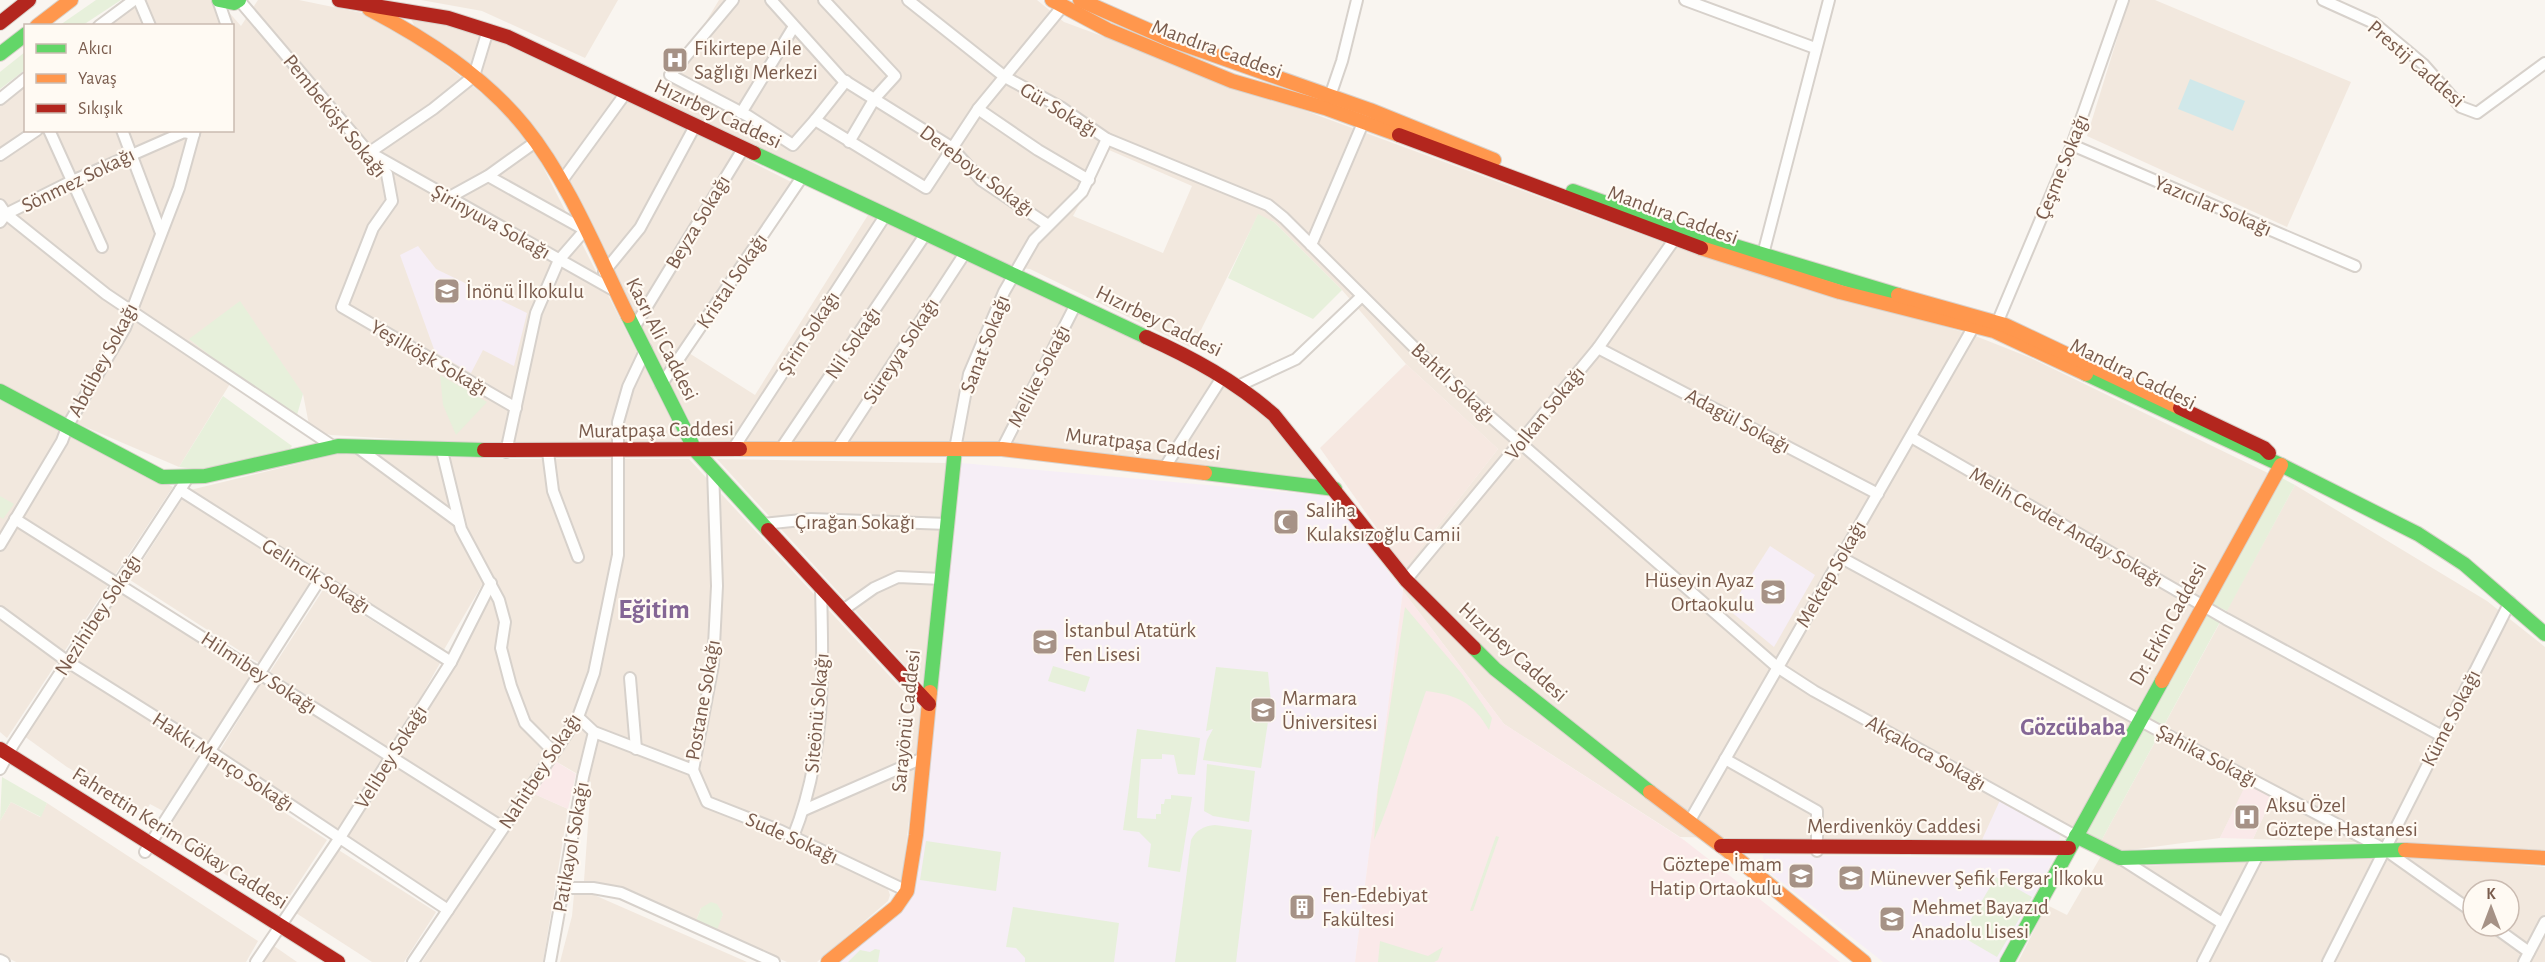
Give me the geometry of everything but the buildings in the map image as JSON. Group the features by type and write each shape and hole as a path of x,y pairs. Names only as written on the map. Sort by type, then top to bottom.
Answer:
{"main road":[{"path":"0,23 28,0"},
{"path":"40,24 71,0"},
{"path":"219,0 234,3 239,0"},
{"name":"Hızırbey Caddesi","path":"339,0 448,18 508,37 885,216 1199,361 1238,386 1274,416 1406,580 1495,669 1864,962"},
{"name":"Mandıra Caddesi","path":"1080,0 1328,102 1675,228 1840,292 1974,326 1995,327"},
{"name":"Kasrı Ali Caddesi","path":"359,4 416,34 474,76 525,127 561,182 604,272 636,326 661,385 695,450 929,704"},
{"name":"Mandıra Caddesi","path":"1057,4 1166,55 1232,81 1328,102 1364,123 1497,170 1674,240 1995,327 2264,448 2281,465 2418,534 2464,564 2545,634"},
{"path":"0,54 24,36"},
{"name":"Muratpaşa Caddesi","path":"0,391 68,425 162,477 249,468 309,451 334,447 506,452 1002,449 1335,489"},
{"name":"Sarayönü Caddesi","path":"907,891 955,449"},
{"name":"Dr. Erkin Caddesi","path":"2007,962 2281,465"},
{"name":"Fahrettin Kerim Gökay Caddesi","path":"2,759 278,928 338,962"},
{"path":"1723,849 2070,846 2120,858 2384,849 2545,858"},
{"path":"828,962 896,907 907,891"},
{"name":"Fahrettin Kerim Gökay Caddesi","path":"278,928 323,962"}],"street":[{"path":"102,24 134,0"},
{"path":"140,0 149,24"},
{"path":"219,0 226,24"},
{"name":"Pembeköşk Sokağı","path":"239,0 387,174 392,201 373,228 342,307"},
{"path":"733,0 670,75 741,112 793,145 846,81"},
{"name":"Dereboyu Sokağı","path":"771,0 793,28 846,81 951,147 981,180 1048,225"},
{"path":"824,0 895,76 875,98 849,142"},
{"name":"Gür Sokağı","path":"908,0 1005,77 1062,108 1107,139 1082,192 1034,240 1014,276"},
{"path":"1328,102 1357,0"},
{"path":"1685,0 1815,48"},
{"path":"1761,262 1829,0"},
{"name":"Çeşme Sokağı","path":"1995,327 2072,146 2123,0"},
{"name":"Prestij Caddesi","path":"2323,0 2374,23 2423,64 2461,107 2477,113 2545,63"},
{"path":"815,120 926,188 978,109 1005,77 1057,4"},
{"path":"741,112 793,28"},
{"path":"370,152 433,109 474,76 488,30"},
{"path":"0,99 24,80"},
{"path":"561,182 625,94"},
{"path":"978,109 1038,150 1089,180"},
{"path":"1311,245 1364,123"},
{"path":"604,272 640,228 695,126"},
{"path":"0,155 34,132"},
{"path":"50,132 70,182 102,247"},
{"path":"123,132 161,233"},
{"name":"Sönmez Sokağı","path":"2,214 131,154 184,132 193,132"},
{"name":"Abdibey Sokağı","path":"0,545 62,441 68,425 116,344 131,312 179,188 193,132"},
{"name":"Bahtlı Sokağı","path":"1107,139 1268,205 1438,371 1777,667"},
{"path":"448,198 488,176 534,143"},
{"name":"Yazıcılar Sokağı","path":"2072,146 2355,266"},
{"name":"Beyza Sokağı","path":"636,326 743,149"},
{"name":"Şirinyuva Sokağı","path":"370,152 615,291"},
{"path":"488,176 585,230 559,260 536,314 506,452"},
{"name":"Kristal Sokağı","path":"661,385 802,177"},
{"path":"2,214 131,312 334,447"},
{"name":"Şirin Sokağı","path":"733,449 885,216"},
{"name":"Nil Sokağı","path":"780,450 925,234"},
{"name":"Volkan Sokağı","path":"1406,580 1598,348 1674,240"},
{"name":"Süreyya Sokağı","path":"837,449 964,253"},
{"name":"Sanat Sokağı","path":"955,449 969,374 993,314 1014,276"},
{"path":"1238,386 1296,359 1362,296"},
{"name":"Melike Sokağı","path":"1002,449 1076,304"},
{"name":"Yeşilköşk Sokağı","path":"342,307 516,408"},
{"name":"Mektep Sokağı","path":"1689,822 1974,326"},
{"name":"Adagül Sokağı","path":"1598,348 1878,494"},
{"name":"Nahitbey Sokağı","path":"413,962 578,717 594,673 618,555 618,422 625,396 646,349"},
{"path":"1165,467 1222,376"},
{"path":"309,451 310,431"},
{"name":"Melih Cevdet Anday Sokağı","path":"1911,437 2203,606 2442,736"},
{"path":"357,447 459,522"},
{"path":"441,451 459,522 491,583 505,622 501,648 514,695 525,723 554,752"},
{"path":"548,452 553,491 578,557"},
{"name":"Postane Sokağı","path":"578,717 594,732 693,770 713,665 717,586 713,469"},
{"name":"Nezihibey Sokağı","path":"2,759 189,476"},
{"name":"Gelincik Sokağı","path":"180,489 451,662"},
{"name":"Hilmibey Sokağı","path":"15,519 118,582 502,827"},
{"name":"Çırağan Sokağı","path":"763,524 811,519 948,524"},
{"name":"Şahika Sokağı","path":"1840,557 2139,720 2384,849 2461,904"},
{"path":"843,610 874,588 898,577 942,579"},
{"path":"147,848 261,675 320,579"},
{"name":"Velibey Sokağı","path":"256,962 392,758 451,662 491,583"},
{"name":"Siteönü Sokağı","path":"793,837 804,810 817,760 823,672 821,586"},
{"name":"Küme Sokağı","path":"2328,962 2510,602"},
{"name":"Hakkı Manço Sokağı","path":"0,612 68,662 211,752 448,910"},
{"name":"Akçakoca Sokağı","path":"1777,667 2070,846"},
{"path":"630,678 636,749"},
{"name":"Patikayol Sokağı","path":"550,962 583,777 594,732"},
{"path":"804,810 923,758"},
{"path":"1725,759 1818,811 1816,849"},
{"name":"Sude Sokağı","path":"693,770 707,802 793,837 907,891"},
{"path":"2203,962 2259,853"},
{"path":"2120,858 2222,923"},
{"path":"564,888 593,888 621,893 774,962"},
{"path":"2506,938 2526,957 2545,922"}],"shaded area":[{"path":"144,0 218,0 241,26 258,0 299,0 367,14 429,52 504,111 539,159 683,443 494,445 331,435 310,430 303,394 189,339 236,374 179,467 74,422 0,385 0,102 24,84 24,132 234,132 234,24 109,24"},
{"path":"421,0 618,0 585,58 482,11"},
{"path":"719,0 1037,0 1064,22 1678,248 1973,335 2031,358 2270,474 2068,836 2061,831 1981,842 1680,837 1504,724 1403,591 1405,568 1498,449 1406,364 1342,290 1274,222 1258,215 1192,348 1030,269 1010,267 658,101","holes":["1109,150 1192,186 1163,253 1073,216"]},
{"path":"2129,0 2155,0 2351,82 2287,227 2087,136"},
{"path":"411,19 476,29 559,65 803,188 689,353 755,395 868,215 1198,366 1268,415 1326,485 1008,446 703,446 552,162 415,27"},
{"name":"İnönü İlkokulu","path":"418,246 436,269 527,313 514,366 483,350 471,373 435,352 400,255"},
{"path":"1406,364 1498,449 1405,568 1320,448"},
{"path":"0,400 173,487 7,738 0,732"},
{"path":"338,454 511,459 689,459 922,711 901,888 888,889 890,895 888,901 817,962 787,962 715,931 723,914 701,908 696,921 584,881 591,782 545,755 501,825 396,756 489,598 482,585 442,653 186,491"},
{"path":"717,459 948,463 923,685"},
{"name":"Marmara Üniversitesi","path":"961,463 1330,496 1403,591 1355,962 836,962 909,896 916,886"},
{"path":"2295,485 2487,601 2545,647 2545,854 2385,843 2253,839 2273,796 2247,784 2220,838 2123,851 2100,843"},
{"path":"183,498 315,582 262,665 130,580"},
{"name":"Hüseyin Ayaz Ortaokulu","path":"1770,546 1815,575 1774,647 1729,610"},
{"path":"323,590 440,663 391,750 270,672"},
{"path":"1403,591 1504,724 1684,840 1840,962 1355,962"},
{"path":"120,593 251,676 208,744 77,660"},
{"path":"70,669 197,750 198,757 163,811 150,804 145,812 67,767 24,736"},
{"path":"262,681 385,760 339,830 219,752"},
{"path":"555,761 576,774 568,809 532,793"},
{"path":"208,763 327,840 280,911 162,832"},
{"path":"394,764 495,827 447,902 346,839"},
{"name":"Aksu Özel Göztepe Hastanesi","path":"2246,784 2273,796 2253,839 2220,838"},
{"path":"532,793 568,809 543,962 422,962"},
{"path":"2001,798 2061,831 2059,841 1981,842"},
{"path":"11,802 40,817 47,803 258,941 246,962 16,962 0,954 0,821"},
{"path":"337,849 436,912 404,962 372,962 296,913"},
{"path":"2384,854 2545,867 2545,962 2018,962 2047,905 2067,915 2101,856 2124,867"},
{"path":"1763,855 2054,858 1998,962 1883,962 1764,868"},
{"path":"574,894 592,894 747,962 560,962 572,916"},
{"path":"271,944 297,962 260,962"}],"green space":[{"path":"96,0 121,0 85,24 61,24"},
{"path":"24,53 24,71 0,89 0,72"},
{"path":"1258,214 1274,222 1342,290 1313,319 1228,278"},
{"path":"240,301 303,394 295,422 189,339"},
{"path":"440,375 487,402 456,435 443,405"},
{"path":"223,396 292,446 286,454 211,471 179,467"},
{"path":"2280,477 2295,485 2227,611 2210,603"},
{"path":"0,496 14,504 3,519 0,517"},
{"path":"1405,607 1462,674 1492,718 1489,730 1470,706 1447,695 1426,691 1374,840 1378,787"},
{"path":"2202,612 2220,622 2100,843 2082,835"},
{"path":"1053,666 1090,677 1085,692 1048,681"},
{"path":"1216,667 1268,672 1271,702 1261,768 1203,760 1207,740 1213,729 1206,731"},
{"path":"1137,729 1200,738 1195,775 1178,774 1174,755 1162,754 1162,759 1141,759 1137,818 1156,819 1156,814 1161,814 1161,804 1164,804 1165,799 1171,799 1171,795 1192,797 1180,872 1148,867 1151,844 1139,832 1123,830"},
{"path":"1207,764 1255,771 1249,822 1213,816 1204,811"},
{"path":"2,777 47,803 41,817 11,802 0,821"},
{"path":"1215,825 1252,830 1236,962 1175,962 1191,840 1201,829"},
{"path":"1496,836 1499,837 1473,911 1470,911"},
{"path":"926,841 1001,852 996,891 920,880"},
{"path":"1996,877 2032,897 1997,957 1961,936"},
{"path":"711,902 717,904 723,914 717,930 696,921 701,908"},
{"path":"1013,907 1119,923 1114,962 1025,962 1025,958 1016,948 1006,947"},
{"path":"1380,941 1428,956 1443,947 1438,960 1434,962 1378,962"},
{"path":"875,949 880,950 878,962 848,962 860,950 870,952"}],"water":[{"path":"2190,79 2245,101 2233,131 2178,109"}],"traffic: fast":[{"path":"219,0 234,3 239,0"},
{"path":"0,54 24,36"},
{"path":"754,153 1146,337"},
{"path":"1573,191 1675,228 1898,295"},
{"path":"628,316 695,450 768,530"},
{"path":"2086,374 2281,465 2418,534 2464,564 2545,634"},
{"path":"0,391 162,477 205,476 338,446 484,450"},
{"path":"930,692 955,449"},
{"path":"1205,473 1335,489"},
{"path":"1474,648 1495,669 1650,792"},
{"path":"2007,962 2162,681"},
{"path":"2076,836 2120,858 2405,850"}],"traffic: slow":[{"path":"40,24 71,0"},
{"path":"1052,0 1108,30 1232,81 1325,108 1399,135"},
{"path":"1080,0 1171,40 1370,110 1494,160"},
{"path":"369,9 433,46 473,75 525,127 541,148 569,194 628,316"},
{"path":"1701,248 1840,292 1994,331 2086,374"},
{"path":"1898,295 2005,325 2180,408"},
{"path":"740,449 1002,449 1205,473"},
{"path":"2162,681 2281,465"},
{"path":"828,962 896,907 907,891 916,835 930,692"},
{"path":"1650,792 1728,851 1864,962"},
{"path":"2405,850 2545,858"}],"traffic: jam":[{"path":"0,23 29,0"},
{"path":"339,0 448,18 508,37 754,153"},
{"path":"1399,135 1701,248"},
{"path":"1146,337 1213,371 1244,391 1274,415 1406,580 1474,648"},
{"path":"2180,408 2264,448 2269,453"},
{"path":"484,450 740,449"},
{"path":"768,530 929,704"},
{"path":"0,749 338,962"},
{"path":"1721,846 2069,848"}],"place":[{"name":"Fikirtepe Aile Sağlığı Merkezi","path":"675,60"},
{"name":"İnönü İlkokulu","path":"447,291"},
{"name":"Saliha Kulaksızoğlu Camii","path":"1286,522"},
{"name":"Hüseyin Ayaz Ortaokulu","path":"1773,592"},
{"name":"İstanbul Atatürk Fen Lisesi","path":"1045,642"},
{"name":"Marmara Üniversitesi","path":"1263,710"},
{"name":"Aksu Özel Göztepe Hastanesi","path":"2247,817"},
{"name":"Göztepe İmam Hatip Ortaokulu","path":"1801,876"},
{"name":"Münevver Şefik Fergar İlkoku","path":"1851,878"},
{"name":"Fen-Edebiyat Fakültesi","path":"1302,907"},
{"name":"Mehmet Bayazıd Anadolu Lisesi","path":"1892,919"}],"district":[{"name":"Eğitim","path":"654,609"},
{"name":"Gözcübaba","path":"2073,728"}]}
